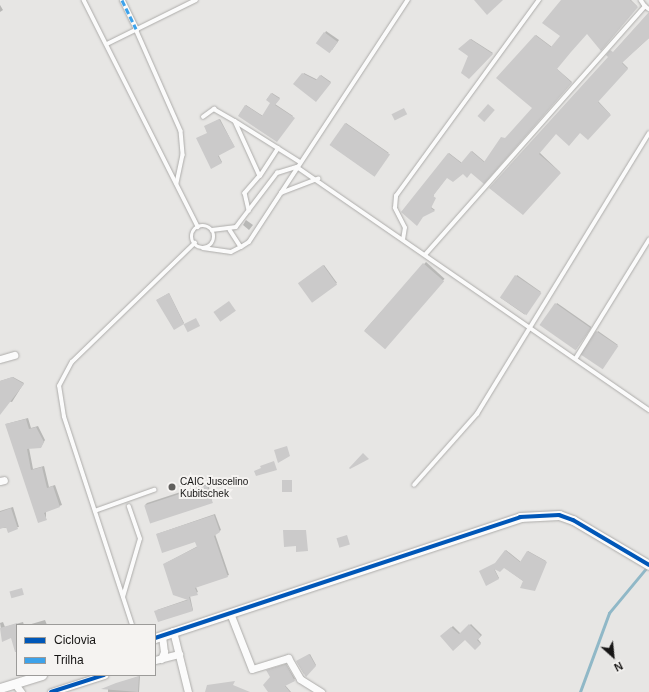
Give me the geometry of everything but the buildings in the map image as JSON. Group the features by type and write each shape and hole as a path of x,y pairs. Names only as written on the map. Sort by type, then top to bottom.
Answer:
{"street":[{"path":"122,0 136,29"},
{"path":"0,360 14,355"},
{"path":"158,659 164,652 158,637 173,631 520,517 559,516 589,527 649,565"},
{"path":"230,613 251,667 255,669 288,658 300,679 320,692"},
{"path":"173,631 188,692"},
{"path":"158,659 179,654"},
{"path":"0,688 39,676"},
{"path":"51,692 85,678 98,676"},
{"path":"15,684 21,692"}],"lane":[{"path":"84,0 198,227"},
{"path":"107,44 196,0"},
{"path":"198,227 193,234 195,243 203,248 231,252 250,242 300,162 408,0"},
{"path":"403,240 405,228 395,208 396,196 539,0"},
{"path":"425,255 647,7 641,0"},
{"path":"136,29 181,131 183,155 177,183"},
{"path":"203,117 214,109 300,162"},
{"path":"234,121 260,176"},
{"path":"414,485 477,414 527,326 649,132"},
{"path":"249,211 245,193 260,176 278,148"},
{"path":"198,227 212,230 230,230 249,211 277,173 297,167 318,179 403,240 576,358 649,410"},
{"path":"281,193 318,179"},
{"path":"203,248 212,244 212,230"},
{"path":"230,230 241,247"},
{"path":"576,358 649,240"},
{"path":"132,624 64,417 59,386 72,362 195,243"},
{"path":"95,511 154,490"},
{"path":"123,597 140,539 129,507"}],"waterway":[{"path":"580,692 609,613 648,566"}],"marked path":[{"path":"122,0 136,29"}],"cycle path":[{"path":"156,638 520,517 559,515 573,520 649,565"},
{"path":"51,692 101,676"}],"place":[{"name":"CAIC Juscelino Kubitschek","path":"172,487"}]}
